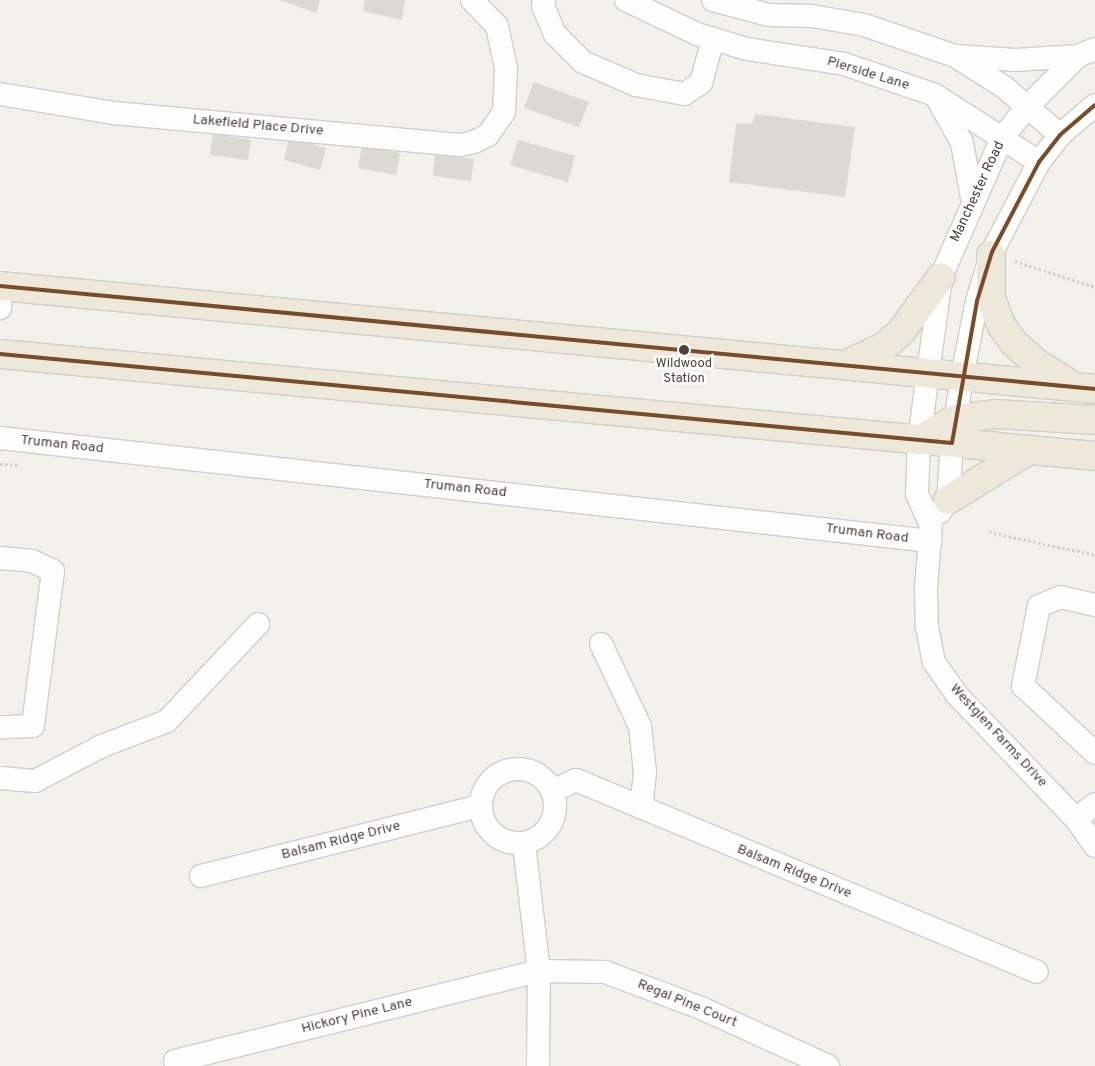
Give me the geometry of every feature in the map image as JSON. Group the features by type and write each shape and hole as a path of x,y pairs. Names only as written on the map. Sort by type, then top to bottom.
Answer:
{"highway":[{"path":"1001,257 991,298 1002,326 1014,343 1035,362 1084,388"},
{"path":"844,366 882,348 900,333 941,277"},
{"path":"1,293 1084,388"},
{"path":"0,354 919,440 1018,414 1095,420"},
{"path":"954,431 1029,450 1095,456"},
{"path":"948,500 1029,450"}],"street":[{"name":"Lakefield Place Drive","path":"0,94 114,113 460,145 474,142 488,134 504,112 506,68 503,47 496,26 472,0"},
{"path":"544,0 543,6 555,34 584,62 636,85 684,94 701,83 714,39"},
{"name":"Pierside Lane","path":"626,0 647,12 714,39 747,49 844,64 935,95 1039,162"},
{"path":"713,0 769,15 812,16 864,26 955,56 1004,87 1060,136"},
{"path":"955,56 1015,60 1087,52"},
{"name":"Manchester Road","path":"919,440 926,373 941,277 973,203 1002,138 1027,107 1087,52"},
{"path":"935,95 962,143 973,203"},
{"path":"930,533 948,500 954,431 962,376 977,301 1001,257 1039,162 1060,136 1095,105"},
{"name":"Truman Road","path":"0,438 930,533"},
{"name":"Westglen Farms Drive","path":"919,440 917,494 930,533 927,617 934,662 956,694 1076,819 1094,842"},
{"path":"0,558 32,561 53,572 33,726 0,727"},
{"path":"1095,605 1061,597 1039,606 1023,686 1095,753"},
{"path":"0,778 35,781 102,746 167,721 258,624"},
{"path":"600,644 640,726 645,772 641,808"},
{"path":"509,770 535,772 553,791 555,814 550,826 542,836 524,844 498,838 488,830 480,806 489,782 509,770"},
{"name":"Balsam Ridge Drive","path":"553,791 576,780 1037,972"},
{"path":"1076,819 1095,804"},
{"name":"Balsam Ridge Drive","path":"201,876 480,806"},
{"path":"524,844 539,971 538,1066"},
{"name":"Hickory Pine Lane","path":"175,1061 539,971"},
{"name":"Regal Pine Court","path":"539,971 604,972 701,1008 828,1066"}],"path":[{"path":"1001,257 1095,287"},
{"path":"989,532 1095,555"}],"building":[{"path":"280,0 320,0 316,13"},
{"path":"365,0 405,0 402,20 363,11"},
{"path":"534,82 589,102 579,127 524,108"},
{"path":"755,114 855,127 845,197 729,182 736,123 752,124"},
{"path":"213,134 251,140 248,160 210,155"},
{"path":"289,137 326,148 320,170 284,160"},
{"path":"518,140 575,156 568,182 510,165"},
{"path":"362,146 400,153 396,175 358,168"},
{"path":"435,154 474,159 471,181 433,176"}],"transit line":[{"path":"0,354 952,443 977,301 992,252 1039,162 1060,135 1095,105"},
{"path":"0,286 1095,389"}],"place":[{"name":"Wildwood Station","path":"684,350"}]}
